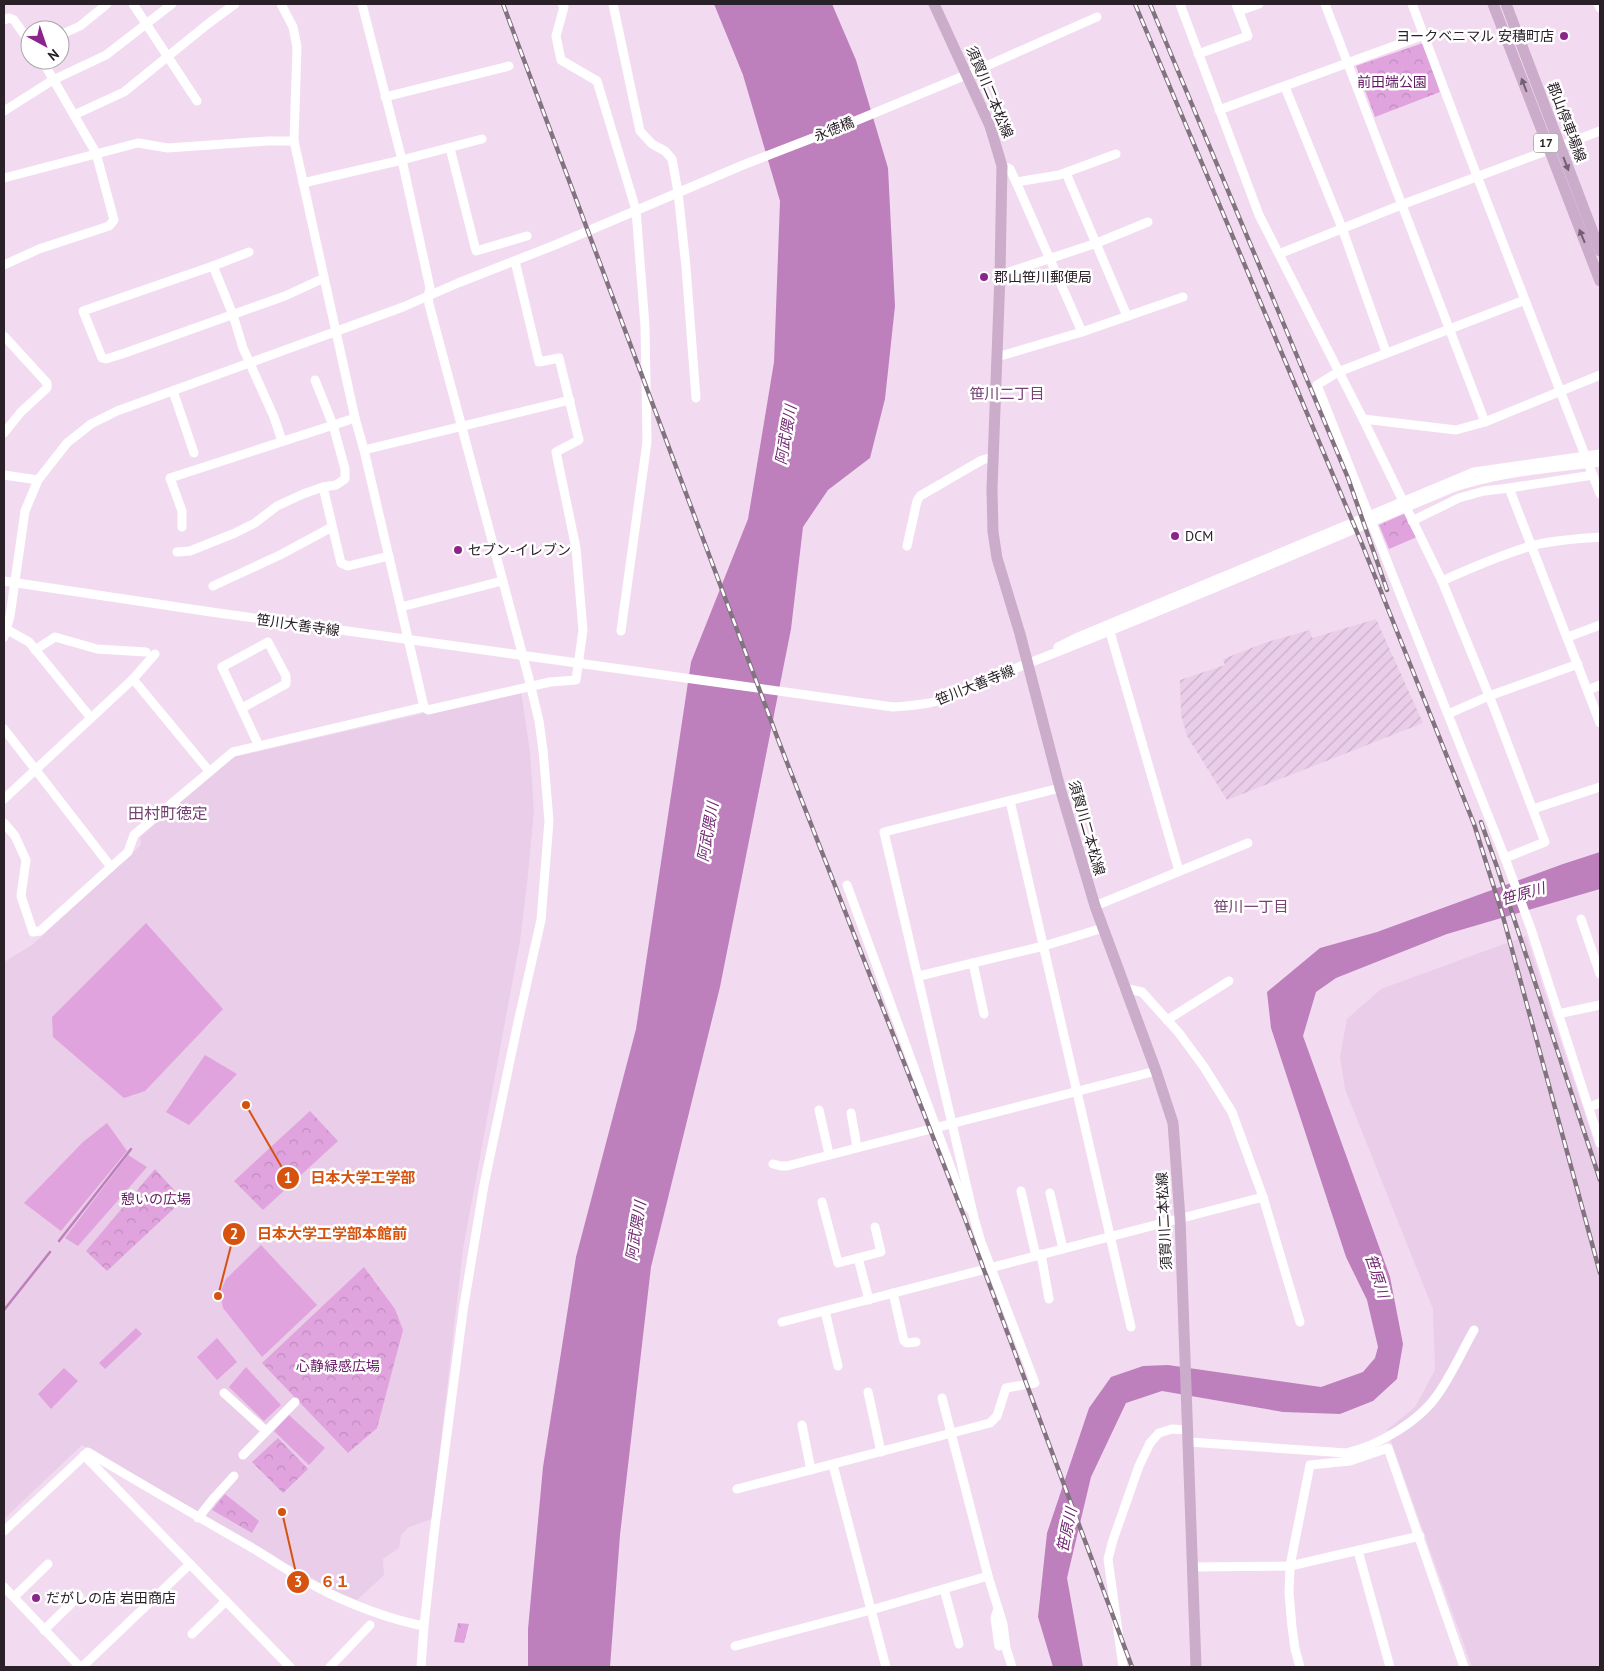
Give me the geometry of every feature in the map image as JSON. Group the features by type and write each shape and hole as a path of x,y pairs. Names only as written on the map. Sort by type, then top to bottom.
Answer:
{"main road":[{"name":"須賀川二本松線","path":"934,4 990,126 1002,166 992,516 997,558 1020,634 1060,788 1095,906 1156,1071 1173,1123 1180,1218 1194,1568 1196,1667"},
{"name":"郡山停車場線","path":"1493,4 1600,251"},
{"name":"郡山停車場線","path":"1506,4 1600,281"}],"street":[{"path":"70,30 80,26 106,4"},
{"path":"133,4 197,101"},
{"path":"4,111 53,80 106,55 172,4"},
{"path":"74,115 124,92 235,4"},
{"path":"281,4 293,28 297,47 294,141 355,418 424,707"},
{"path":"362,4 402,160 430,288 428,296 531,686 543,750 549,822 541,920 516,1027 482,1195 463,1311 424,1626 421,1667"},
{"path":"562,4 564,8 556,36 561,60 597,80 636,210 645,326 647,442 621,631"},
{"path":"613,4 640,131 652,144 665,151 672,159 678,192 687,275 696,398"},
{"path":"1180,4 1259,215 1363,419 1442,581 1533,809 1545,842 1506,861"},
{"path":"1198,54 1248,36 1238,8 1259,4"},
{"path":"1325,4 1485,422"},
{"path":"1412,4 1600,494"},
{"path":"1598,4 1600,8"},
{"name":"永徳橋","path":"5,633 26,511 38,480 66,443 91,424 117,411 403,307 743,165 966,75 1097,17"},
{"path":"4,20 9,18 14,20 20,29"},
{"path":"1219,110 1424,35"},
{"path":"385,97 509,66"},
{"path":"4,265 39,249 109,226 114,220 96,153 48,70"},
{"path":"1285,87 1342,228 1386,352"},
{"path":"1279,254 1401,205 1600,131"},
{"path":"303,183 482,139"},
{"path":"4,178 138,143 168,148 294,141"},
{"path":"450,148 476,251 527,236"},
{"path":"1016,182 1066,173 1116,154"},
{"path":"1002,166 1010,169 1082,332"},
{"path":"1066,173 1127,316"},
{"path":"1000,274 1097,243 1148,222"},
{"path":"249,252 83,311 102,358 106,359 233,315 285,296 324,278"},
{"path":"4,823 14,836 26,860 21,896 33,932 40,931 128,852 134,835 233,752 424,707 428,710 550,682 576,680 582,639 576,548 556,452 579,440 559,358 539,362 515,261"},
{"path":"213,266 282,441"},
{"path":"997,357 1082,332 1183,297"},
{"path":"1525,300 1386,352 1338,372 1317,385 1506,861 1531,929 1600,1143"},
{"path":"4,433 21,412 47,388 46,383 6,342"},
{"path":"1363,419 1456,430 1485,422 1600,375"},
{"path":"177,552 190,551 243,530 277,506 323,487 340,484 345,477 334,425 315,380"},
{"path":"173,391 194,453"},
{"path":"364,450 570,400"},
{"path":"182,527 182,511 170,478 355,418"},
{"path":"1027,664 1076,638 1226,579 1452,484 1474,472 1497,467 1588,459 1600,454"},
{"path":"907,546 917,501 920,496 982,460 993,457"},
{"path":"1588,459 1600,462"},
{"path":"4,475 38,480"},
{"path":"1412,521 1459,498 1484,491 1593,475"},
{"path":"323,487 341,563 345,566 389,556"},
{"path":"1509,488 1600,723"},
{"path":"212,586 280,555 332,527"},
{"path":"1442,581 1533,546 1600,537"},
{"path":"1027,664 1110,632 1226,579"},
{"name":"笹川大善寺線","path":"4,581 402,639 893,707 926,704 942,700 1027,664"},
{"path":"401,607 502,582"},
{"path":"1568,637 1600,625"},
{"path":"1110,632 1179,872"},
{"path":"5,633 29,642 91,718"},
{"path":"4,800 133,679 151,653 97,649 55,637 35,650"},
{"path":"242,708 286,684 286,676 268,642 222,667 258,746"},
{"path":"1448,714 1489,696 1578,664"},
{"path":"133,679 209,771"},
{"path":"1588,690 1600,685"},
{"path":"4,729 112,867"},
{"path":"737,1489 990,1423 996,1416 1006,1388 1035,1383 981,1242 884,832 1060,788"},
{"path":"1533,809 1600,788"},
{"path":"1010,801 1131,1327"},
{"path":"1095,906 1248,843"},
{"path":"847,885 963,1201 973,1212"},
{"path":"1581,919 1596,945 1600,974"},
{"path":"919,976 1044,946 1103,928"},
{"path":"973,963 984,1014"},
{"path":"1167,1020 1229,981"},
{"path":"1124,988 1142,992 1167,1020 1204,1067 1232,1112 1263,1197 1300,1322"},
{"path":"1558,1014 1600,1005"},
{"path":"773,1164 787,1166 1156,1071"},
{"path":"1589,1108 1600,1103"},
{"path":"819,1110 829,1154"},
{"path":"850,1113 857,1147"},
{"path":"1021,1190 1049,1300"},
{"path":"1050,1193 1063,1249"},
{"path":"782,1322 1263,1197"},
{"path":"822,1202 838,1263 882,1252 875,1227"},
{"path":"858,1258 869,1300"},
{"path":"893,1293 904,1340 907,1343 916,1342"},
{"path":"825,1311 838,1366"},
{"path":"1189,1442 1346,1453 1362,1449 1412,1421 1437,1395 1474,1330"},
{"path":"868,1392 881,1452"},
{"path":"224,1393 266,1431"},
{"path":"942,1398 988,1576 999,1609 1006,1648 1012,1667"},
{"path":"243,1455 295,1402"},
{"path":"802,1425 811,1470"},
{"path":"1123,1667 1108,1559 1113,1540 1150,1443 1159,1434 1187,1426"},
{"path":"1300,1667 1293,1638 1289,1593 1290,1566 1310,1465 1350,1461 1388,1448 1464,1667"},
{"path":"4,1531 88,1452 318,1588 339,1598 405,1622 424,1626"},
{"path":"84,1455 290,1667"},
{"path":"833,1465 886,1667"},
{"path":"198,1518 234,1476"},
{"path":"1194,1568 1290,1566 1420,1536"},
{"path":"1358,1551 1390,1667"},
{"path":"14,1598 48,1564"},
{"path":"4,1587 81,1667 190,1564"},
{"path":"735,1646 871,1610 988,1576"},
{"path":"944,1589 959,1644"},
{"path":"44,1630 80,1596"},
{"path":"192,1634 226,1601"},
{"path":"999,1609 995,1618 999,1646"},
{"path":"330,1667 370,1625"}],"shaded area":[{"path":"1376,619 1423,723 1227,800 1187,736 1181,715 1180,680 1225,665 1223,659 1267,642 1310,630 1312,638"},
{"path":"521,691 530,752 534,811 527,884 520,941 463,1249 432,1519 409,1527 401,1535 399,1548 383,1559 384,1575 357,1600 331,1589 82,1445 4,1519 4,962 32,945 141,845 140,837 234,757"},
{"path":"1526,936 1600,1160 1600,1667 1472,1667 1387,1430 1415,1407 1435,1370 1433,1309 1345,1089 1340,1057 1347,1019 1381,989"}],"green space":[{"name":"前田端公園","path":"1423,43 1440,92 1375,117 1356,66"},
{"path":"1406,513 1417,537 1389,549 1379,525"},
{"path":"146,923 223,1009 145,1091 124,1098 53,1037 52,1017"},
{"path":"205,1055 237,1074 189,1125 166,1112"},
{"path":"310,1111 338,1141 263,1210 234,1181"},
{"path":"107,1123 127,1151 61,1231 24,1203 83,1142"},
{"path":"128,1155 147,1167 78,1246 65,1238"},
{"name":"憩いの広場","path":"155,1169 183,1200 107,1271 86,1251"},
{"path":"261,1245 317,1305 262,1357 223,1308 220,1293 226,1279"},
{"name":"心静緑感広場","path":"364,1267 395,1309 403,1330 377,1428 348,1453 262,1363"},
{"path":"136,1328 142,1334 105,1369 99,1363"},
{"path":"217,1338 237,1362 217,1380 197,1357"},
{"path":"246,1367 281,1405 264,1421 229,1387"},
{"path":"64,1368 78,1381 51,1409 38,1394"},
{"path":"289,1415 325,1448 309,1465 274,1431"},
{"path":"278,1438 308,1469 283,1493 252,1462"},
{"path":"225,1494 259,1521 252,1533 212,1510"},
{"path":"458,1623 469,1624 464,1643 454,1642"}],"water":[{"name":"阿武隈川","path":"714,4 832,4 856,60 888,168 895,306 885,399 870,458 828,490 803,527 791,629 720,987 651,1267 620,1535 610,1667 528,1667 528,1629 543,1467 576,1257 636,1029 691,662 748,519 774,362 780,201 743,75"},
{"name":"笹原川","path":"1600,852 1600,889 1447,934 1336,978 1316,992 1303,1036 1390,1277 1403,1344 1397,1379 1373,1401 1340,1414 1283,1412 1162,1391 1126,1403 1091,1477 1067,1578 1083,1667 1053,1667 1038,1617 1047,1533 1089,1408 1111,1377 1143,1366 1168,1365 1321,1387 1363,1372 1375,1358 1378,1347 1367,1300 1346,1257 1271,1028 1267,992 1320,948 1377,932"}],"waterway":[{"path":"59,1241 131,1149"},
{"path":"4,1310 50,1252"}],"railway":[{"path":"503,4 779,742 965,1219 1132,1667"},
{"path":"1135,4 1362,544 1474,824 1502,913 1600,1273"},
{"path":"1150,4 1348,478 1387,590"},
{"path":"1481,822 1600,1180"}],"place":[{"name":"ヨークベニマル 安積町店","path":"1564,36"},
{"name":"郡山笹川郵便局","path":"984,277"},
{"name":"DCM","path":"1175,536"},
{"name":"セブン-イレブン","path":"458,550"},
{"name":"日本大学工学部","path":"246,1105"},
{"name":"日本大学工学部本館前","path":"218,1296"},
{"name":"６１","path":"282,1512"},
{"name":"だがしの店 岩田商店","path":"36,1598"}],"district":[{"name":"笹川二丁目","path":"1007,394"},
{"name":"田村町徳定","path":"168,813"},
{"name":"笹川一丁目","path":"1251,907"}]}
